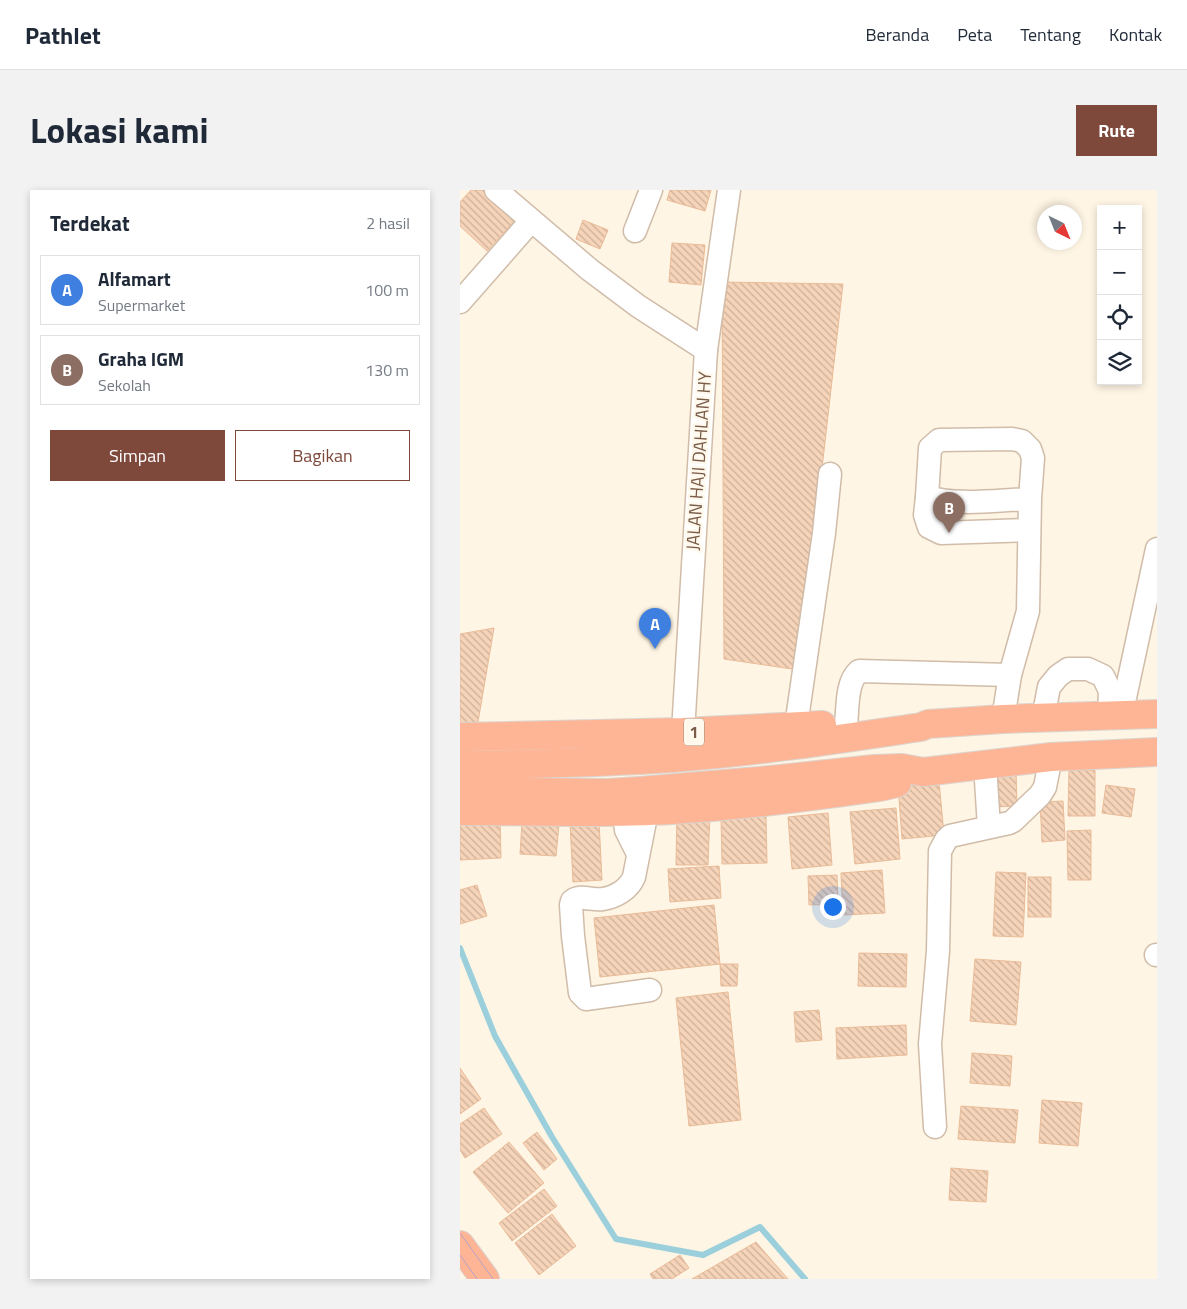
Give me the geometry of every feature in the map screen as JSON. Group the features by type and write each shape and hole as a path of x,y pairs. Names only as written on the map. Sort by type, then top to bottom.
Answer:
{"highway":[{"name":"1","path":"460,765 588,763 674,758 783,746 924,726 1003,719 1157,714"},
{"name":"1","path":"460,737 682,732 922,722 924,726"},
{"path":"460,791 608,793 711,786 874,769 902,768 920,771 1051,757 1157,752"},
{"path":"460,811 636,811 772,802 880,787 903,782 920,771"},
{"path":"460,1245 485,1279"}],"street":[{"path":"496,190 590,270 638,306 706,350"},
{"path":"635,231 651,190"},
{"name":"JALAN HAJI DAHLAN HY","path":"682,732 706,350 729,190"},
{"path":"460,302 532,221"},
{"path":"1003,719 1010,675 1028,612 1030,499 1033,458 1030,450 1022,441 1012,439 939,440 933,444 930,448 924,515 930,527 940,532 1029,530"},
{"path":"796,726 824,533 830,474"},
{"path":"927,497 940,501 964,502 1030,499"},
{"path":"1115,716 1157,549"},
{"path":"1043,718 1049,687 1068,668 1088,669 1103,676 1110,691 1115,716"},
{"path":"846,724 851,684 853,677 859,671 1010,675"},
{"path":"935,1127 930,1044 938,951 940,851 950,836 1013,821 1040,795 1045,787 1051,757"},
{"path":"984,765 989,827"},
{"path":"636,811 644,834 631,885 625,890 603,899 578,898 572,901 573,936 580,993 583,997 586,999 650,990"}],"building":[{"path":"471,190 486,190 517,218 487,251 460,226 460,202"},
{"path":"670,190 711,190 705,211 667,200"},
{"path":"583,220 608,230 600,249 576,239"},
{"path":"672,243 705,245 701,285 669,282"},
{"path":"722,282 843,284 799,670 724,659"},
{"path":"494,628 478,722 460,723 460,634"},
{"path":"1069,770 1095,770 1095,816 1068,816"},
{"path":"1016,771 1017,806 993,807 991,772"},
{"path":"939,781 944,835 902,839 898,785"},
{"path":"1106,785 1135,789 1131,817 1102,813"},
{"path":"1063,801 1065,840 1042,842 1040,802"},
{"path":"896,808 900,859 855,864 850,812"},
{"path":"677,811 710,811 708,865 676,865"},
{"path":"828,813 832,865 792,869 788,817"},
{"path":"766,816 767,863 722,864 721,818"},
{"path":"500,819 501,858 460,860 460,820"},
{"path":"599,821 602,880 573,882 570,823"},
{"path":"522,822 559,825 556,856 520,854"},
{"path":"1091,830 1091,880 1068,880 1067,831"},
{"path":"719,866 721,898 670,902 668,869"},
{"path":"882,870 885,913 843,915 841,873"},
{"path":"996,872 1026,873 1023,937 993,936"},
{"path":"837,875 838,904 809,905 808,876"},
{"path":"1028,877 1051,877 1051,917 1028,917"},
{"path":"477,885 487,916 460,924 460,890"},
{"path":"714,905 720,964 600,977 594,918"},
{"path":"859,953 907,954 906,987 858,986"},
{"path":"975,959 1021,962 1016,1025 970,1021"},
{"path":"720,964 738,964 737,986 721,986"},
{"path":"728,992 741,1120 689,1126 676,998"},
{"path":"819,1010 822,1040 796,1042 794,1012"},
{"path":"906,1025 907,1055 837,1059 836,1028"},
{"path":"972,1053 1012,1056 1010,1086 970,1083"},
{"path":"460,1068 481,1099 460,1114"},
{"path":"1042,1100 1082,1103 1078,1146 1039,1143"},
{"path":"961,1106 1018,1110 1015,1143 958,1139"},
{"path":"484,1108 502,1134 465,1158 460,1150 460,1124"},
{"path":"537,1132 557,1159 544,1170 523,1143"},
{"path":"509,1142 544,1183 508,1213 473,1172"},
{"path":"951,1168 988,1171 986,1202 949,1200"},
{"path":"544,1189 557,1206 512,1241 499,1223"},
{"path":"552,1214 576,1246 539,1275 515,1243"},
{"path":"756,1242 788,1279 692,1279"},
{"path":"680,1255 689,1268 672,1279 653,1279 650,1274"}],"waterway":[{"path":"460,948 495,1036 552,1137 616,1239 703,1255 760,1227 805,1279"}],"tram line":[{"path":"460,1233 493,1279"},
{"path":"460,1255 477,1279"}],"place":[{"name":"Graha IGM","path":"949,533"},
{"name":"Alfamart","path":"655,649"}]}
